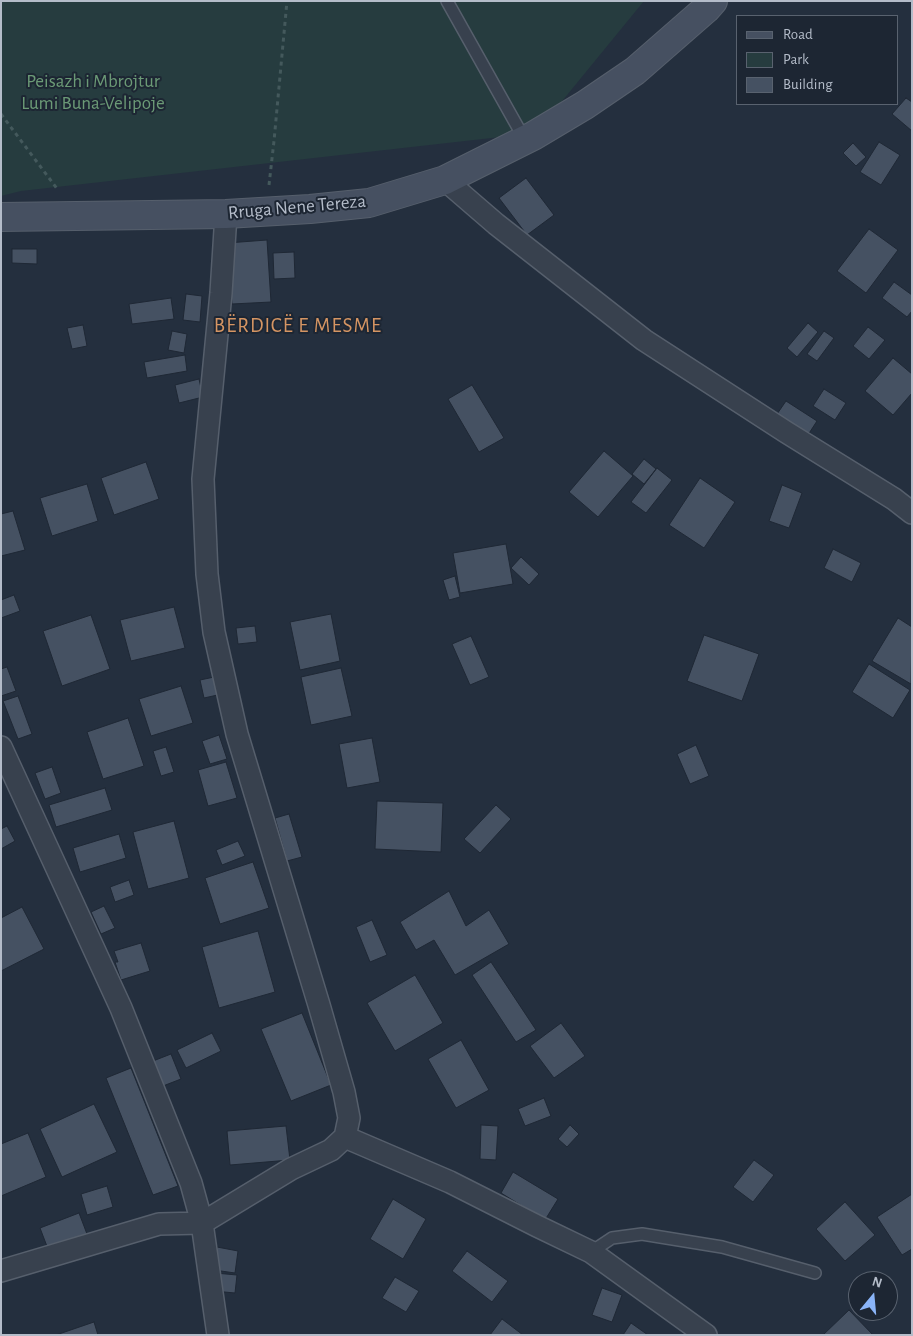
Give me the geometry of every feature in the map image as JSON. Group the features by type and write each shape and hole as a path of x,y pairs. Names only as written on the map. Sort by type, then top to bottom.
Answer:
{"street":[{"name":"Rruga Nene Tereza","path":"1,216 226,214 310,210 369,202 445,180 525,140 585,105 635,71 713,1"},
{"path":"445,180 496,224 644,340 894,499 912,513"},
{"path":"1,1271 159,1224 202,1223 291,1169 331,1150 345,1136 349,1118 344,1092 320,1005 237,734 214,632 207,574 203,479 221,293 226,214"},
{"path":"1,746 121,1008 190,1183 202,1223 218,1335"},
{"path":"345,1136 450,1182 591,1252 706,1335"}],"lane":[{"path":"447,1 525,140"},
{"path":"591,1252 612,1238 642,1234 722,1247 815,1273"}],"path":[{"path":"270,212 269,183 286,1"},
{"path":"1,114 56,187 80,215"}],"green space":[{"name":"Peisazh i Mbrojtur Lumi Buna-Velipoje","path":"1,1 644,1 536,133 21,191 1,196"}],"building":[{"path":"906,98 912,102 912,131 892,114"},
{"path":"879,142 900,155 881,185 860,172"},
{"path":"853,143 866,157 856,166 843,153"},
{"path":"526,178 554,215 527,235 499,198"},
{"path":"869,229 898,250 866,293 837,271"},
{"path":"267,240 271,302 232,304 227,243"},
{"path":"12,249 37,249 37,264 12,263"},
{"path":"294,252 295,278 274,279 273,253"},
{"path":"894,282 912,295 912,311 907,317 882,298"},
{"path":"186,294 202,296 200,322 183,320"},
{"path":"171,298 174,319 132,324 129,304"},
{"path":"808,323 818,332 797,357 787,348"},
{"path":"83,325 87,346 72,349 67,328"},
{"path":"868,327 885,340 869,359 853,346"},
{"path":"172,331 187,334 184,353 168,350"},
{"path":"824,331 834,338 817,361 807,354"},
{"path":"185,355 187,371 147,378 144,362"},
{"path":"893,358 912,374 912,393 893,415 865,391"},
{"path":"199,379 203,397 179,403 175,385"},
{"path":"472,385 504,438 479,452 448,399"},
{"path":"824,389 846,403 835,420 813,406"},
{"path":"786,401 817,421 806,438 775,417"},
{"path":"604,451 633,476 598,517 569,492"},
{"path":"644,459 656,469 644,484 632,474"},
{"path":"146,462 159,499 114,515 101,478"},
{"path":"657,468 672,480 646,513 631,502"},
{"path":"700,478 735,502 704,548 669,525"},
{"path":"87,484 98,521 52,536 40,498"},
{"path":"782,485 802,493 789,528 769,521"},
{"path":"13,511 25,550 1,556 1,514"},
{"path":"506,544 513,584 460,593 453,553"},
{"path":"833,549 861,563 852,582 824,568"},
{"path":"521,557 539,574 529,585 511,568"},
{"path":"455,576 460,597 449,600 443,580"},
{"path":"14,595 20,611 1,618 1,600"},
{"path":"174,607 185,648 131,661 120,620"},
{"path":"331,614 340,661 300,670 290,622"},
{"path":"91,615 110,669 62,686 43,631"},
{"path":"898,618 912,627 911,684 872,661"},
{"path":"255,626 257,642 238,644 236,628"},
{"path":"704,635 759,654 742,701 687,681"},
{"path":"471,636 489,677 470,685 452,644"},
{"path":"869,664 910,690 893,718 852,692"},
{"path":"7,667 16,691 1,696 1,669"},
{"path":"341,668 352,716 311,725 301,677"},
{"path":"219,676 222,694 204,698 200,680"},
{"path":"181,686 193,723 151,736 139,699"},
{"path":"18,696 32,734 18,739 3,701"},
{"path":"128,718 144,766 103,779 87,732"},
{"path":"219,735 227,759 210,764 202,741"},
{"path":"372,738 380,782 347,788 339,744"},
{"path":"696,745 709,776 690,784 677,754"},
{"path":"166,747 174,772 161,776 153,751"},
{"path":"226,762 237,798 208,806 198,770"},
{"path":"52,767 61,793 45,799 35,773"},
{"path":"105,788 112,810 56,827 49,805"},
{"path":"377,801 443,803 441,852 375,849"},
{"path":"496,805 511,819 480,853 464,839"},
{"path":"289,814 302,857 287,861 275,818"},
{"path":"174,821 189,878 148,889 133,832"},
{"path":"7,826 15,841 1,849 1,829"},
{"path":"119,834 126,858 80,872 73,848"},
{"path":"238,841 245,856 222,865 216,850"},
{"path":"253,862 269,908 220,924 205,878"},
{"path":"129,880 134,895 115,902 110,887"},
{"path":"449,891 466,926 489,910 509,944 455,975 434,940 416,950 400,922"},
{"path":"104,906 115,928 101,934 91,912"},
{"path":"22,907 44,949 1,971 1,918"},
{"path":"372,920 387,955 370,962 356,927"},
{"path":"258,931 275,992 219,1008 202,947"},
{"path":"141,943 150,971 121,980 115,962 118,962 114,951"},
{"path":"491,962 536,1030 516,1042 472,975"},
{"path":"415,975 443,1023 395,1051 367,1003"},
{"path":"302,1013 331,1085 291,1101 261,1029"},
{"path":"561,1023 585,1056 554,1078 530,1046"},
{"path":"212,1033 221,1051 186,1068 177,1050"},
{"path":"461,1040 489,1090 456,1108 428,1059"},
{"path":"171,1054 181,1079 163,1086 153,1061"},
{"path":"131,1068 178,1186 153,1195 106,1078"},
{"path":"544,1098 551,1116 525,1126 518,1109"},
{"path":"94,1104 117,1152 62,1177 40,1129"},
{"path":"481,1125 498,1126 496,1160 480,1159"},
{"path":"570,1125 579,1134 567,1147 558,1139"},
{"path":"286,1126 290,1160 230,1165 227,1131"},
{"path":"28,1133 46,1177 1,1196 1,1144"},
{"path":"754,1160 774,1175 753,1202 733,1187"},
{"path":"513,1172 558,1199 545,1220 501,1193"},
{"path":"107,1186 113,1207 87,1215 81,1194"},
{"path":"912,1194 912,1249 902,1255 877,1217"},
{"path":"393,1199 426,1219 403,1259 370,1239"},
{"path":"845,1202 875,1235 845,1261 816,1229"},
{"path":"79,1213 87,1234 48,1249 40,1228"},
{"path":"217,1247 238,1251 235,1273 214,1270"},
{"path":"467,1251 508,1281 492,1302 452,1271"},
{"path":"215,1273 237,1275 235,1293 214,1291"},
{"path":"395,1277 419,1291 406,1312 382,1298"},
{"path":"602,1288 622,1295 612,1322 592,1315"},
{"path":"848,1311 848,1321 860,1321 873,1335 823,1335"},
{"path":"502,1319 523,1335 490,1335"},
{"path":"94,1322 98,1335 56,1335"},
{"path":"631,1323 648,1335 623,1335"}],"district":[{"name":"BËRDICË E MESME","path":"298,326"}]}
